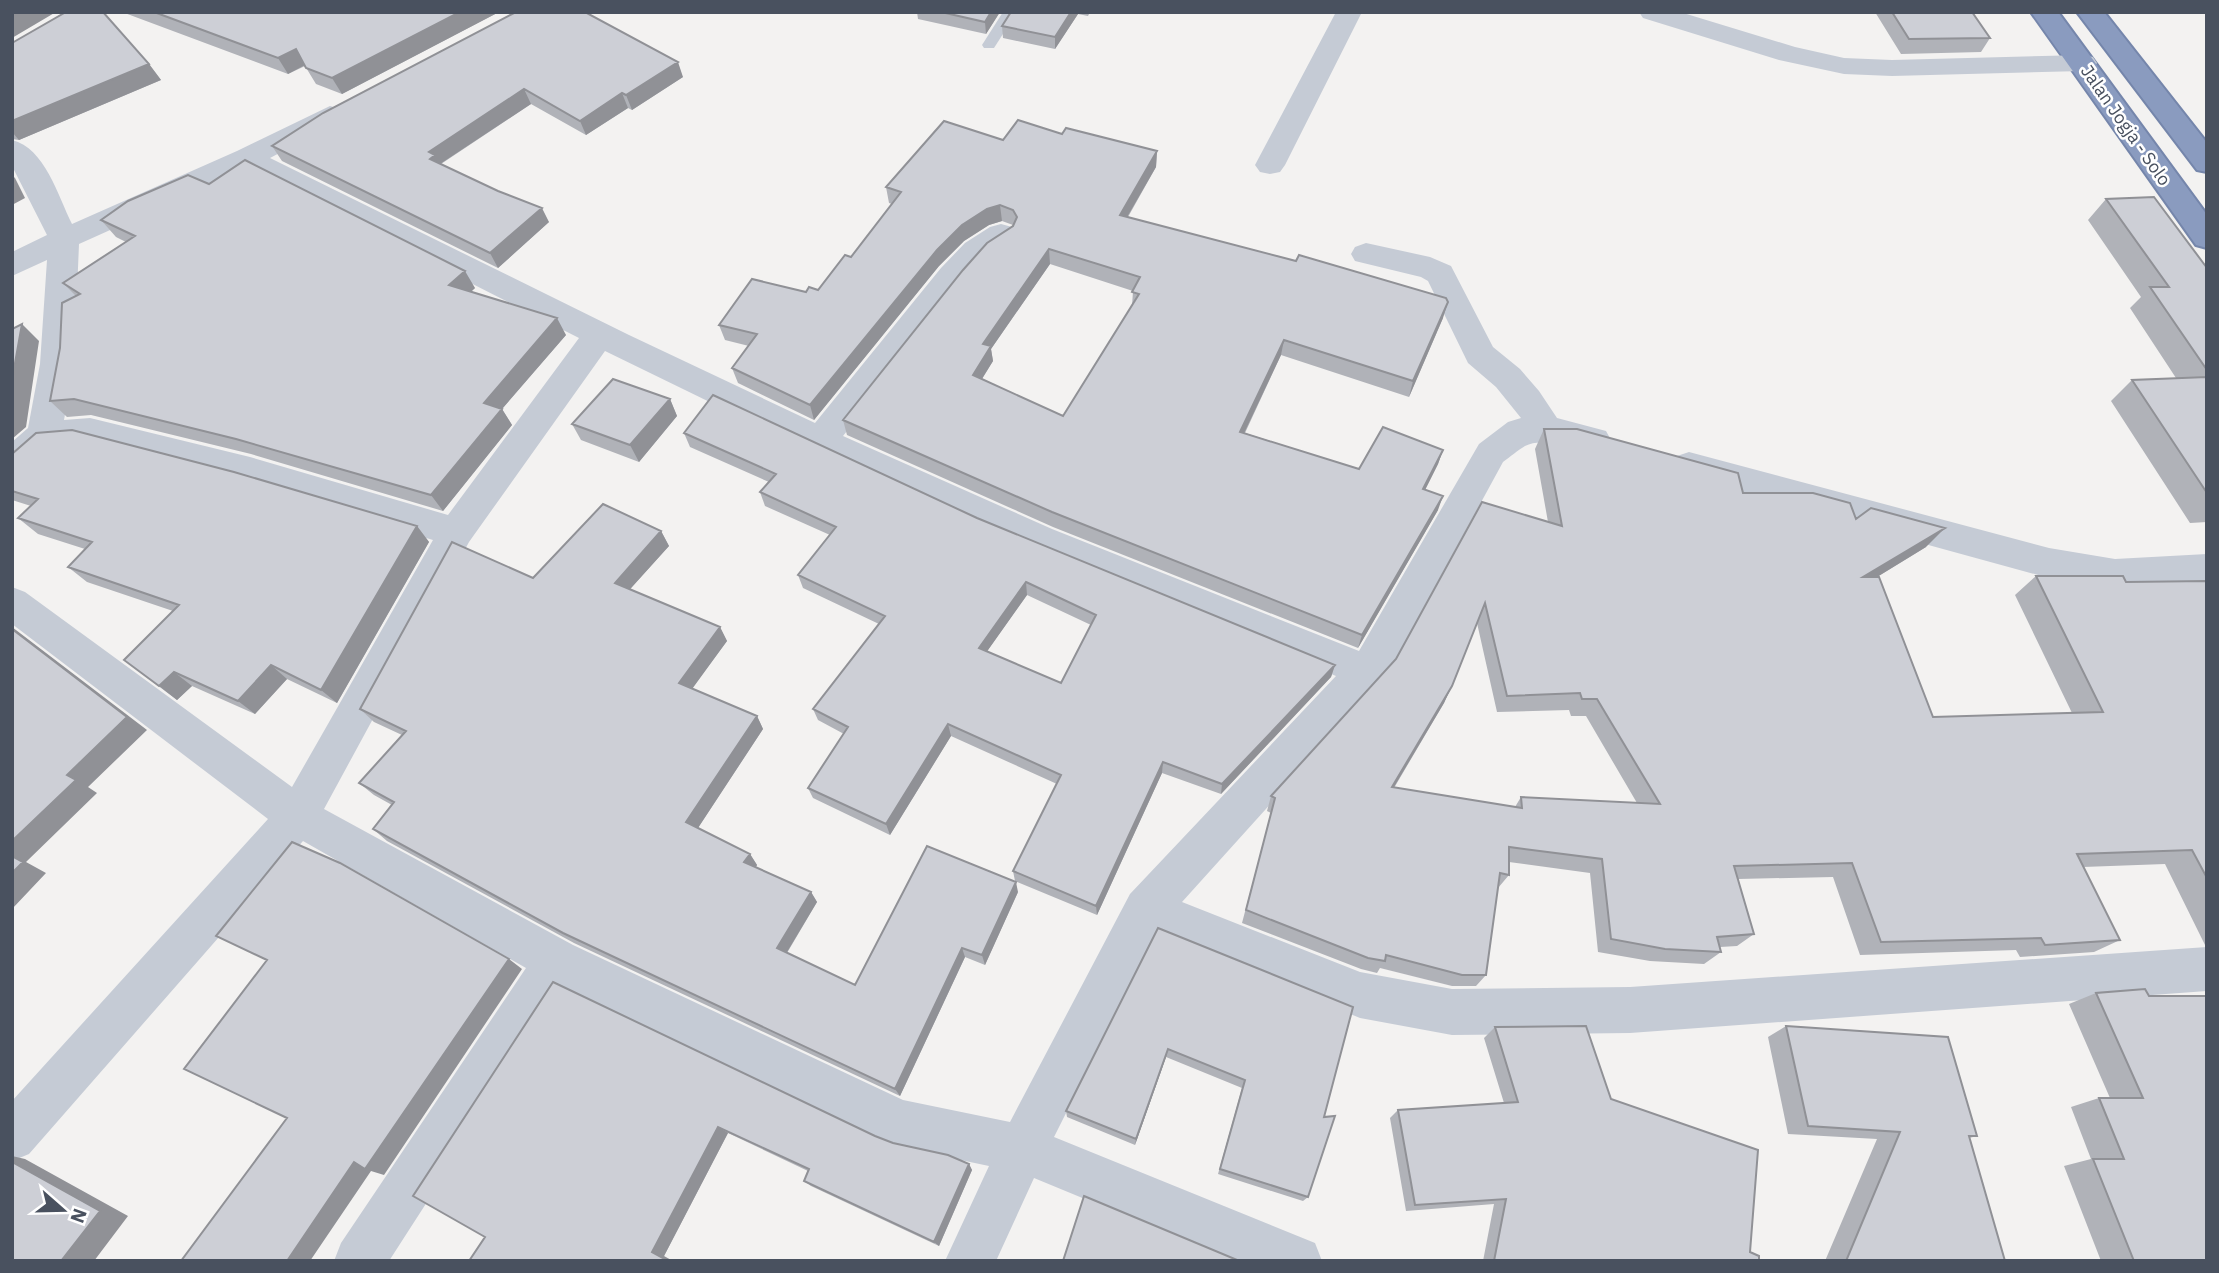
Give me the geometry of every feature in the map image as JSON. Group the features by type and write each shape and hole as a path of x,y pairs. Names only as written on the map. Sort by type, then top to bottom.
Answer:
{"highway":[{"name":"Jalan Jogja - Solo","path":"2044,12 2207,238"},
{"name":"Jalan Jogja - Solo","path":"2090,12 2207,163"}],"street":[{"path":"1270,164 1349,12"},
{"path":"1651,12 1789,54 1844,66 1892,68 2083,63"},
{"path":"12,265 64,239 247,158 356,101"},
{"path":"12,149 29,165 64,239 57,364 44,435"},
{"path":"247,158 599,335 820,441 995,520 1366,671"},
{"path":"820,441 953,276 976,250 1002,234"},
{"path":"1366,254 1430,268 1440,274 1480,355 1508,378 1527,400 1547,431"},
{"path":"12,1137 298,816 456,531 599,335"},
{"path":"12,463 44,435 90,431 250,471 456,531"},
{"path":"970,1261 1022,1149 1146,909 1366,671 1491,453 1520,432 1558,431 2049,563 2116,574 2207,569"},
{"path":"12,603 298,816 557,961 899,1123 1022,1149 1297,1261"},
{"path":"1146,909 1360,995 1452,1012 1630,1010 2063,981 2201,982"},
{"path":"359,1261 557,961"}],"lane":[{"path":"989,45 1010,12"}],"building":[{"path":"66,12 103,12 149,64 12,121 12,43"},
{"path":"154,12 460,12 332,78 306,68 296,49 278,58"},
{"path":"516,12 585,12 678,62 626,95 622,93 580,121 524,89 429,152 435,155 430,159 542,208 490,253 272,146 323,113"},
{"path":"941,12 991,12 985,22"},
{"path":"1011,12 1071,12 1055,37 1002,26"},
{"path":"1892,12 1972,12 1990,38 1909,39"},
{"path":"1018,120 1062,134 1066,128 1157,151 1120,215 1296,261 1299,255 1446,298 1448,302 1413,381 1284,340 1240,432 1359,469 1383,427 1443,450 1423,489 1443,496 1362,635 1052,512 843,420 963,270 987,243 1013,226 1017,217 1013,210 1000,205 987,209 962,225 937,250 810,405 732,368 757,334 719,325 752,279 806,292 809,287 818,290 845,255 851,257 901,192 886,187 944,121 1003,140","holes":["1049,249 1140,277 1132,292 1139,294 1063,416 973,375 991,346 983,344"]},
{"path":"245,160 465,271 449,285 557,318 484,403 502,409 431,495 236,439 74,399 50,401 60,348 62,303 80,294 63,283 135,236 101,220 128,201 188,175 209,184"},
{"path":"2154,197 2207,268 2207,370 2150,287 2169,287 2106,199"},
{"path":"22,324 12,380 12,329"},
{"path":"2207,377 2207,493 2132,380"},
{"path":"613,379 670,399 630,445 572,424"},
{"path":"713,395 977,518 1335,665 1222,784 1163,762 1096,906 1013,871 1061,775 948,724 886,824 808,788 848,727 813,709 885,616 798,575 836,527 760,492 776,474 684,433","holes":["1026,582 1096,615 1061,683 979,648"]},
{"path":"1544,429 1577,429 1738,473 1743,493 1813,493 1850,503 1856,519 1871,508 1945,528 1863,577 1879,577 1933,717 2103,712 2036,576 2123,576 2126,582 2207,581 2207,878 2192,850 2077,854 2120,940 2045,945 2041,938 1881,942 1852,863 1734,866 1754,934 1717,937 1721,952 1665,949 1611,939 1602,859 1509,847 1509,875 1500,873 1486,975 1462,975 1386,955 1385,961 1368,958 1246,910 1275,798 1271,796 1396,659 1482,502 1562,526","holes":["1485,603 1507,696 1580,693 1582,699 1597,699 1660,804 1521,797 1522,808 1392,787 1452,686"]},
{"path":"72,430 234,472 417,526 321,690 271,665 238,701 174,672 159,686 124,660 179,605 68,567 92,542 18,518 38,499 12,491 12,454 36,433"},
{"path":"603,504 661,531 615,583 720,627 679,683 757,716 686,822 750,854 744,862 811,892 777,948 855,985 927,846 1016,882 982,955 962,948 895,1089 563,933 373,829 394,802 359,783 406,731 360,709 452,542 533,578"},
{"path":"12,629 127,717 67,775 76,780 12,841"},
{"path":"292,842 340,863 509,959 365,1169 354,1162 287,1261 181,1261 287,1118 184,1069 267,960 216,936"},
{"path":"12,856 23,862 12,873"},
{"path":"1158,928 1353,1007 1324,1117 1335,1116 1308,1197 1220,1169 1245,1080 1168,1049 1136,1139 1066,1111"},
{"path":"553,982 875,1136 893,1143 948,1155 969,1164 934,1242 804,1181 809,1169 718,1127 652,1252 668,1261 469,1261 485,1237 413,1196"},
{"path":"2145,989 2149,996 2207,996 2207,1261 2134,1261 2093,1159 2124,1159 2099,1098 2143,1098 2096,993"},
{"path":"1586,1026 1611,1099 1758,1150 1750,1252 1759,1256 1759,1261 1494,1261 1506,1199 1415,1205 1398,1110 1518,1102 1495,1027"},
{"path":"1786,1026 1948,1037 1977,1136 1969,1136 2005,1261 1846,1261 1900,1132 1808,1126"},
{"path":"12,1162 100,1211 61,1261 12,1261"},
{"path":"1084,1196 1237,1260 1254,1261 1063,1261"}]}
